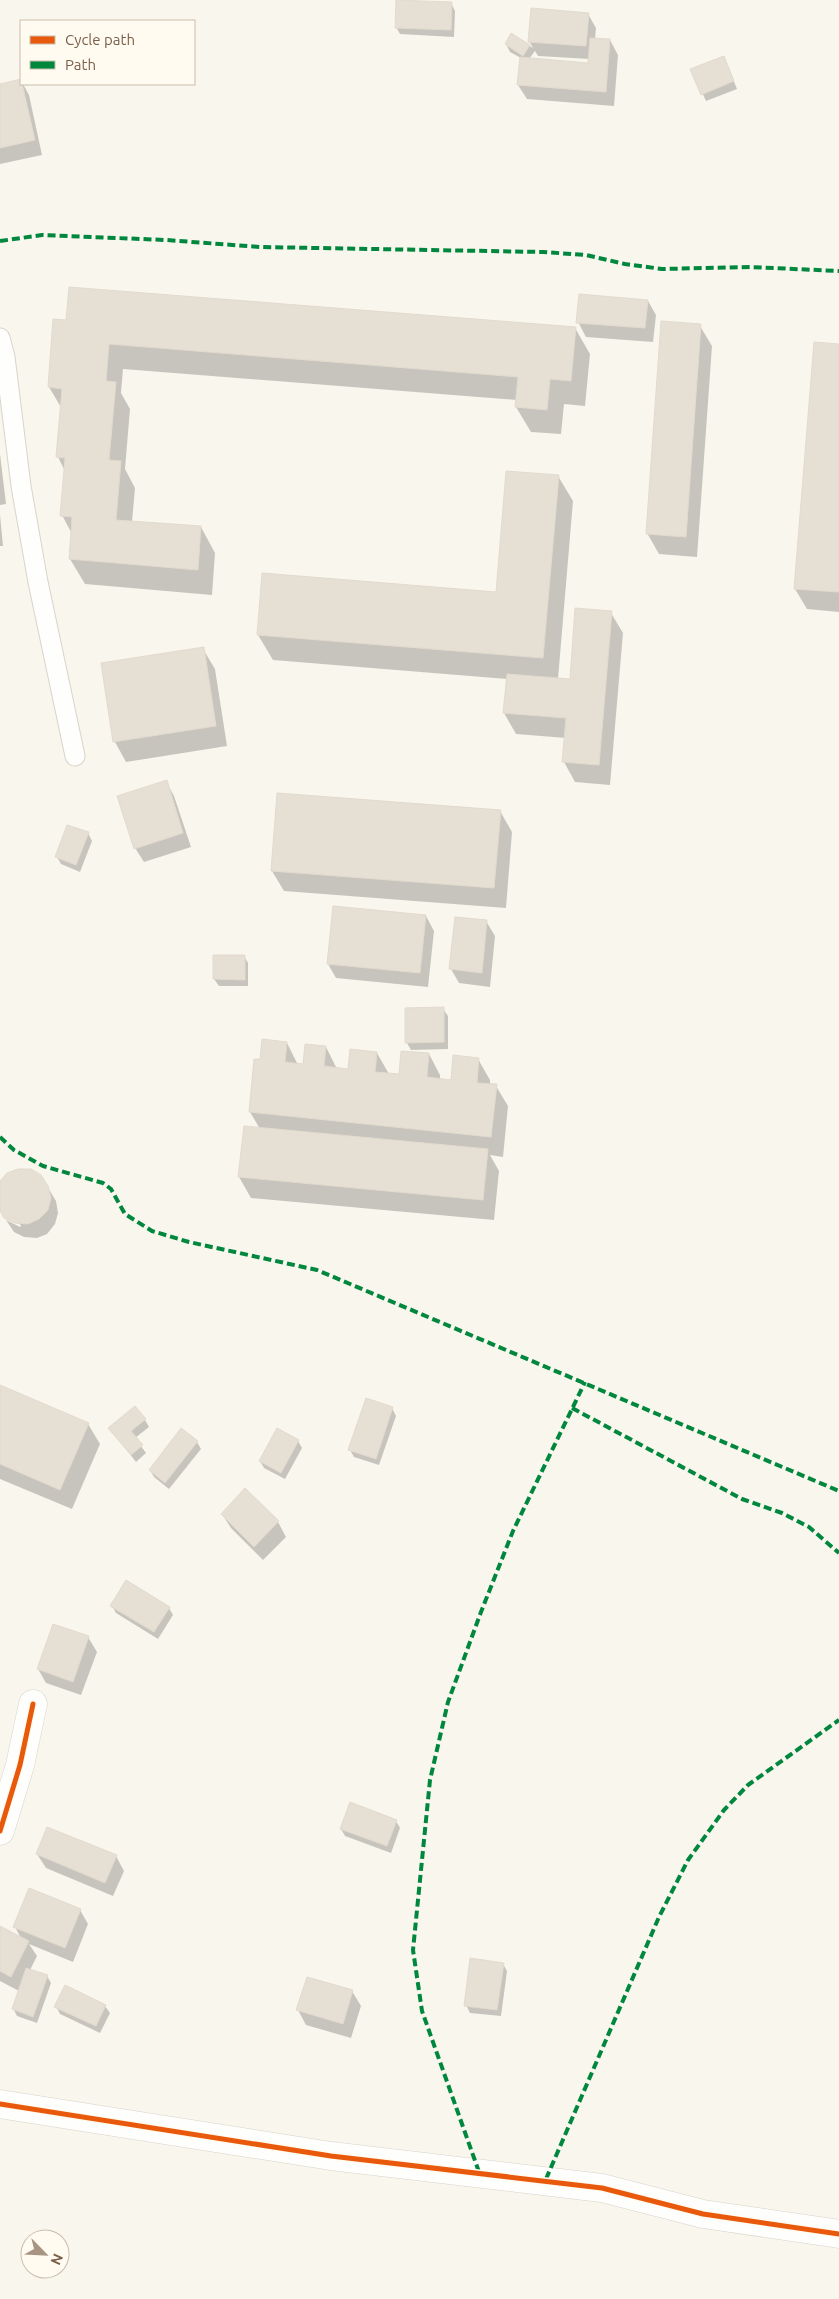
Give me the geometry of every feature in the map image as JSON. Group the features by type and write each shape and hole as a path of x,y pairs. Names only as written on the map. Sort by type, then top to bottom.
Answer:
{"street":[{"path":"0,1831 20,1765 33,1704"},
{"path":"0,2104 331,2156 546,2179 602,2188 703,2214 839,2234"}],"lane":[{"path":"0,338 5,357 21,486 38,582 75,756"}],"building":[{"path":"396,0 452,2 451,30 395,28"},
{"path":"531,8 589,13 586,46 528,42"},
{"path":"511,33 530,45 523,56 505,44"},
{"path":"590,38 610,39 606,92 517,85 520,57 588,63"},
{"path":"724,56 734,81 701,95 690,69"},
{"path":"20,79 35,140 0,148 0,84"},
{"path":"69,287 576,327 571,381 550,379 547,410 515,407 518,377 109,344 106,381 116,382 109,460 121,461 116,520 201,526 198,570 69,559 72,517 60,516 65,458 56,457 62,389 48,387 53,319 66,320"},
{"path":"579,294 648,300 645,328 576,323"},
{"path":"661,321 701,324 686,537 646,534"},
{"path":"814,342 839,344 839,592 794,589"},
{"path":"506,471 559,475 543,658 257,635 262,573 496,592"},
{"path":"575,608 612,611 599,765 562,762 566,718 503,713 507,674 570,679"},
{"path":"204,647 216,726 113,742 101,663"},
{"path":"167,780 183,833 134,849 117,796"},
{"path":"277,793 501,810 494,888 271,871"},
{"path":"67,825 89,832 76,865 55,857"},
{"path":"333,906 426,915 420,973 327,964"},
{"path":"455,917 487,920 482,973 449,969"},
{"path":"213,955 245,955 245,980 213,979"},
{"path":"444,1007 444,1042 405,1043 405,1008"},
{"path":"262,1039 287,1042 285,1062 303,1064 305,1044 326,1046 324,1066 348,1069 350,1049 377,1052 375,1072 399,1074 401,1051 429,1053 427,1077 451,1080 453,1055 479,1058 477,1083 497,1084 491,1137 249,1112 254,1059 260,1059"},
{"path":"244,1126 488,1149 483,1200 238,1177"},
{"path":"18,1169 31,1169 41,1175 48,1186 51,1198 48,1210 39,1219 28,1224 15,1223 4,1218 0,1211 0,1181 7,1173"},
{"path":"0,1385 89,1423 60,1490 0,1464"},
{"path":"366,1398 393,1407 376,1459 348,1450"},
{"path":"135,1406 146,1419 131,1431 143,1445 131,1455 108,1428"},
{"path":"181,1428 198,1441 165,1483 149,1470"},
{"path":"277,1428 299,1440 281,1473 259,1461"},
{"path":"245,1488 279,1521 254,1547 221,1514"},
{"path":"126,1580 170,1607 154,1632 110,1606"},
{"path":"53,1624 89,1636 73,1682 37,1669"},
{"path":"350,1802 397,1820 387,1846 340,1829"},
{"path":"47,1827 117,1855 105,1883 36,1854"},
{"path":"29,1888 81,1909 65,1948 13,1927"},
{"path":"0,1926 29,1941 11,1977 0,1971"},
{"path":"470,1958 504,1963 497,2010 464,2006"},
{"path":"26,1968 48,1975 33,2017 12,2009"},
{"path":"307,1977 353,1990 343,2024 296,2010"},
{"path":"65,1985 106,2005 96,2026 54,2007"}],"marked path":[{"path":"0,241 42,235 166,240 260,247 543,252 586,255 625,264 662,269 750,267 839,271"},
{"path":"0,1137 14,1150 43,1166 103,1183 111,1189 125,1214 152,1231 189,1242 317,1270 839,1491"},
{"path":"479,2172 422,2011 413,1950 430,1780 448,1702 481,1612 513,1531 585,1382"},
{"path":"572,1408 742,1499 782,1513 809,1527 839,1553"},
{"path":"546,2179 659,1917 688,1860 724,1810 748,1785 839,1720"}],"cycle path":[{"path":"0,1831 20,1765 33,1704"},
{"path":"0,2104 331,2156 602,2188 703,2214 839,2234"}]}
